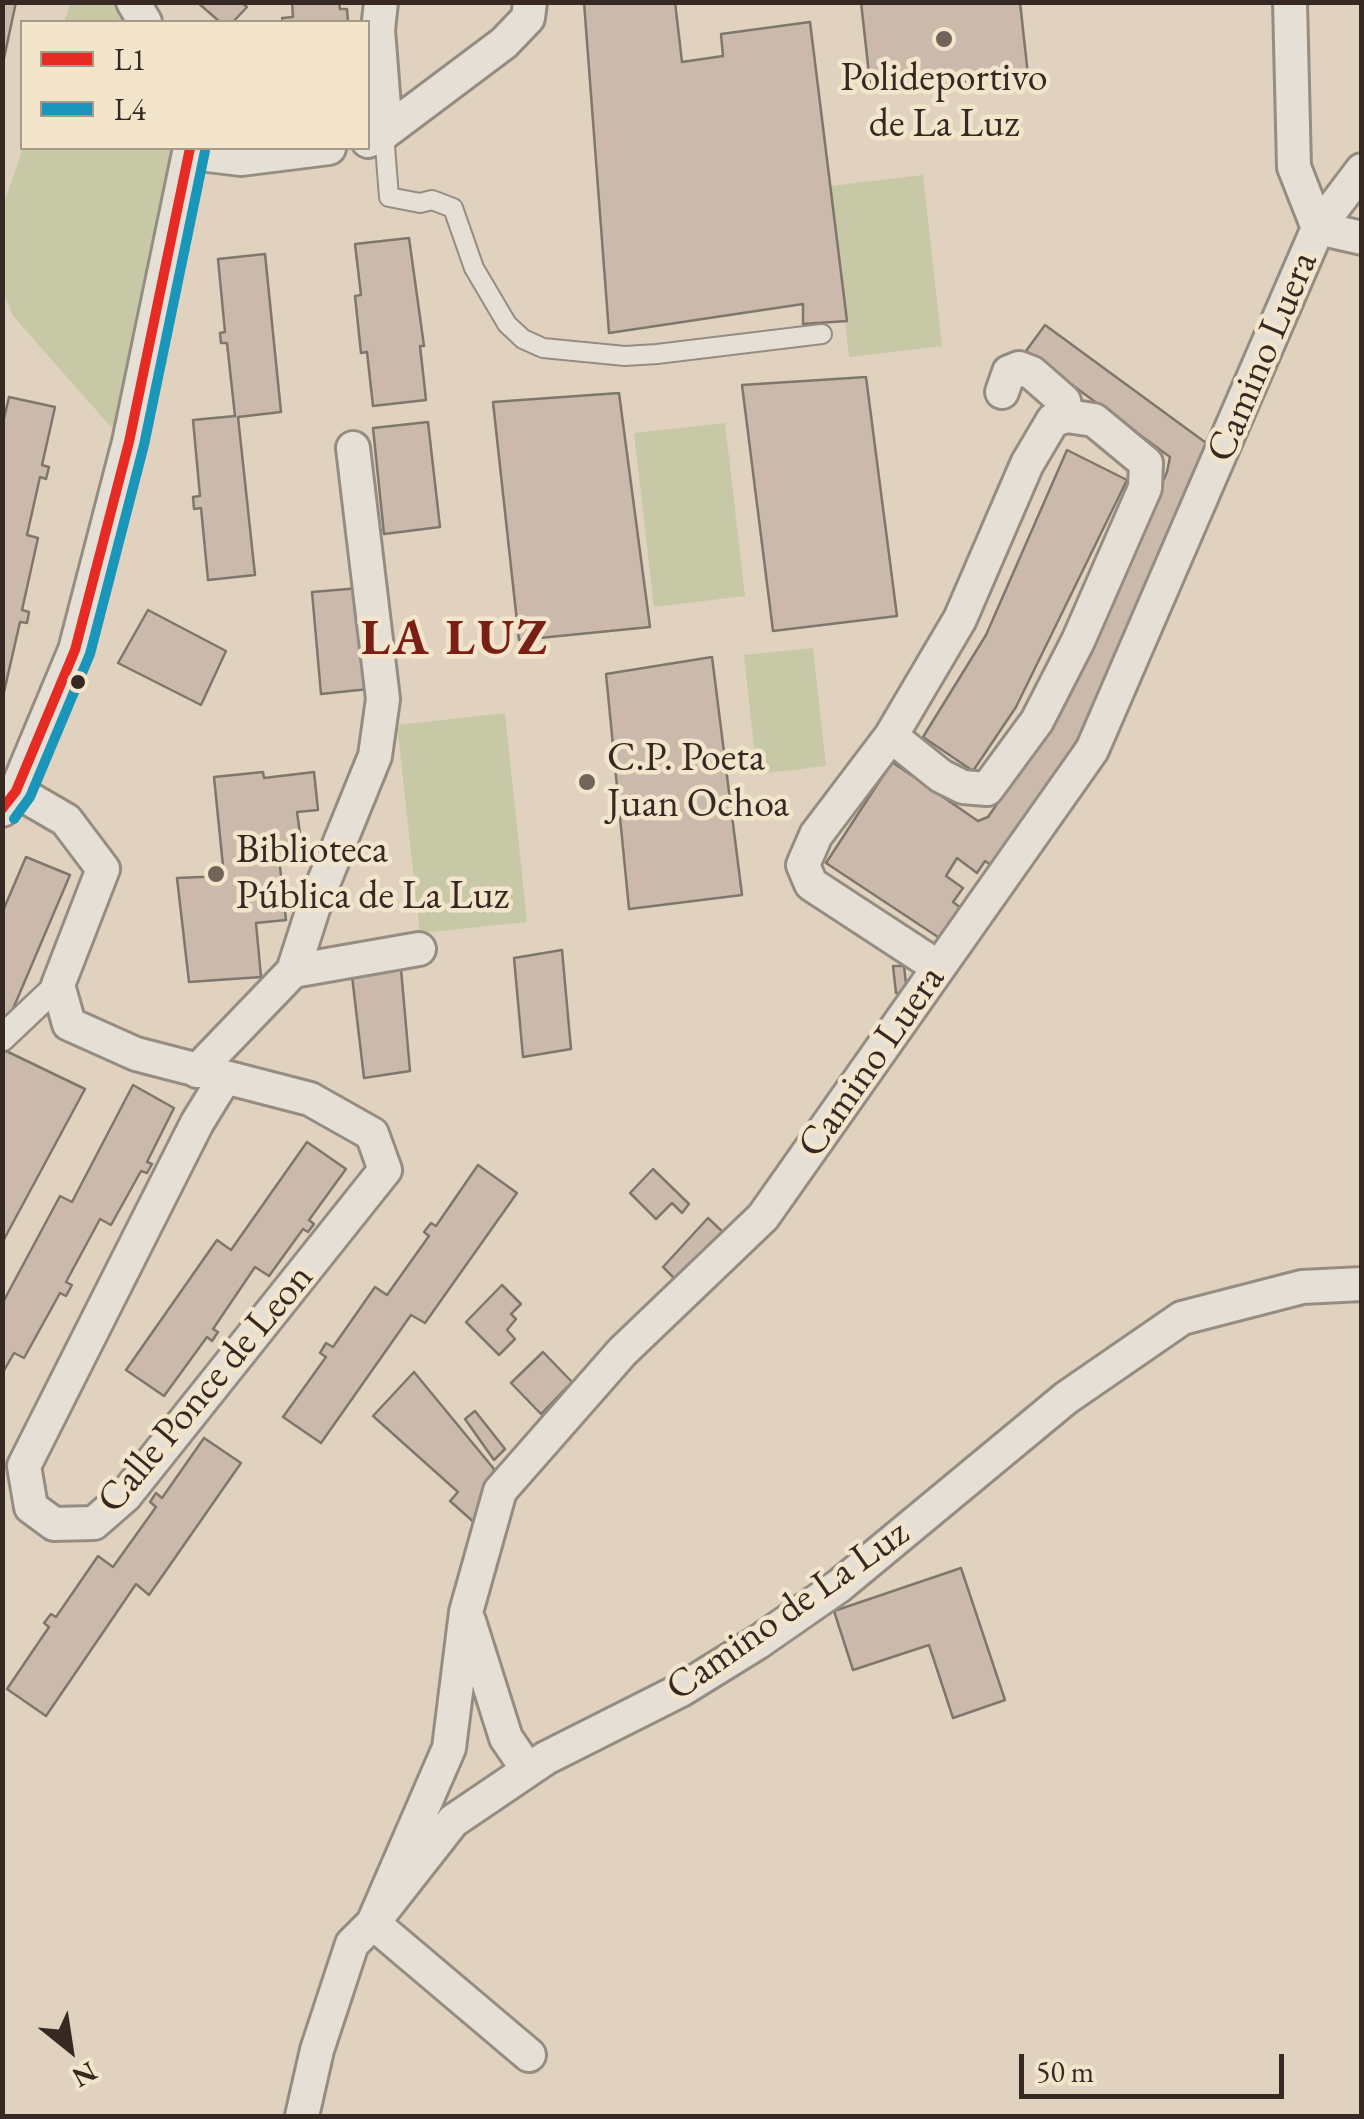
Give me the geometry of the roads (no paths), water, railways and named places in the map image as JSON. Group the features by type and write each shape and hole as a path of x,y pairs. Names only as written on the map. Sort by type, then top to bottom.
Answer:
{"street":[{"path":"376,137 386,118 378,30 380,2"},
{"path":"376,137 504,42 528,18 530,2"},
{"path":"1290,2 1294,167 1318,228 1362,238"},
{"path":"2,1038 58,985 103,869 66,820 9,801 75,650 129,442 191,150 241,159 313,150"},
{"name":"Camino Luera","path":"373,1923 449,1748 466,1612 500,1492 622,1352 763,1217 1092,750 1318,228 1362,170"},
{"path":"1002,392 1009,372 1018,368 1032,373 1064,401 1067,416"},
{"path":"891,736 940,776 963,787 987,789 1037,721 1078,641 1145,488 1146,462 1094,420 1067,416 1052,420 1026,464 960,618 891,736 816,834 803,865 811,884 938,966"},
{"path":"210,1074 293,971 314,906 374,756 383,699 354,448"},
{"path":"293,971 419,948"},
{"name":"Calle Ponce de Leon","path":"58,985 70,1024 136,1054 310,1099 372,1134 385,1170 125,1496 94,1523 54,1524 31,1507 24,1466 197,1123 210,1074"},
{"name":"Camino de La Luz","path":"302,2116 317,2050 352,1944 453,1821 546,1758 681,1690 774,1632 838,1586 1066,1398 1182,1318 1302,1287 1362,1284"},
{"path":"466,1612 506,1738 528,1770"},
{"path":"373,1923 529,2055"}],"lane":[{"path":"376,137 388,197 420,203 432,200 453,208 474,268 507,324 523,339 543,348 641,355 822,334"}],"place":[{"name":"Polideportivo de La Luz","path":"944,39"},
{"name":"C.P. Poeta Juan Ochoa","path":"587,782"},
{"name":"Biblioteca Pública de La Luz","path":"216,874"}],"district":[{"name":"LA LUZ","path":"455,640"}]}
